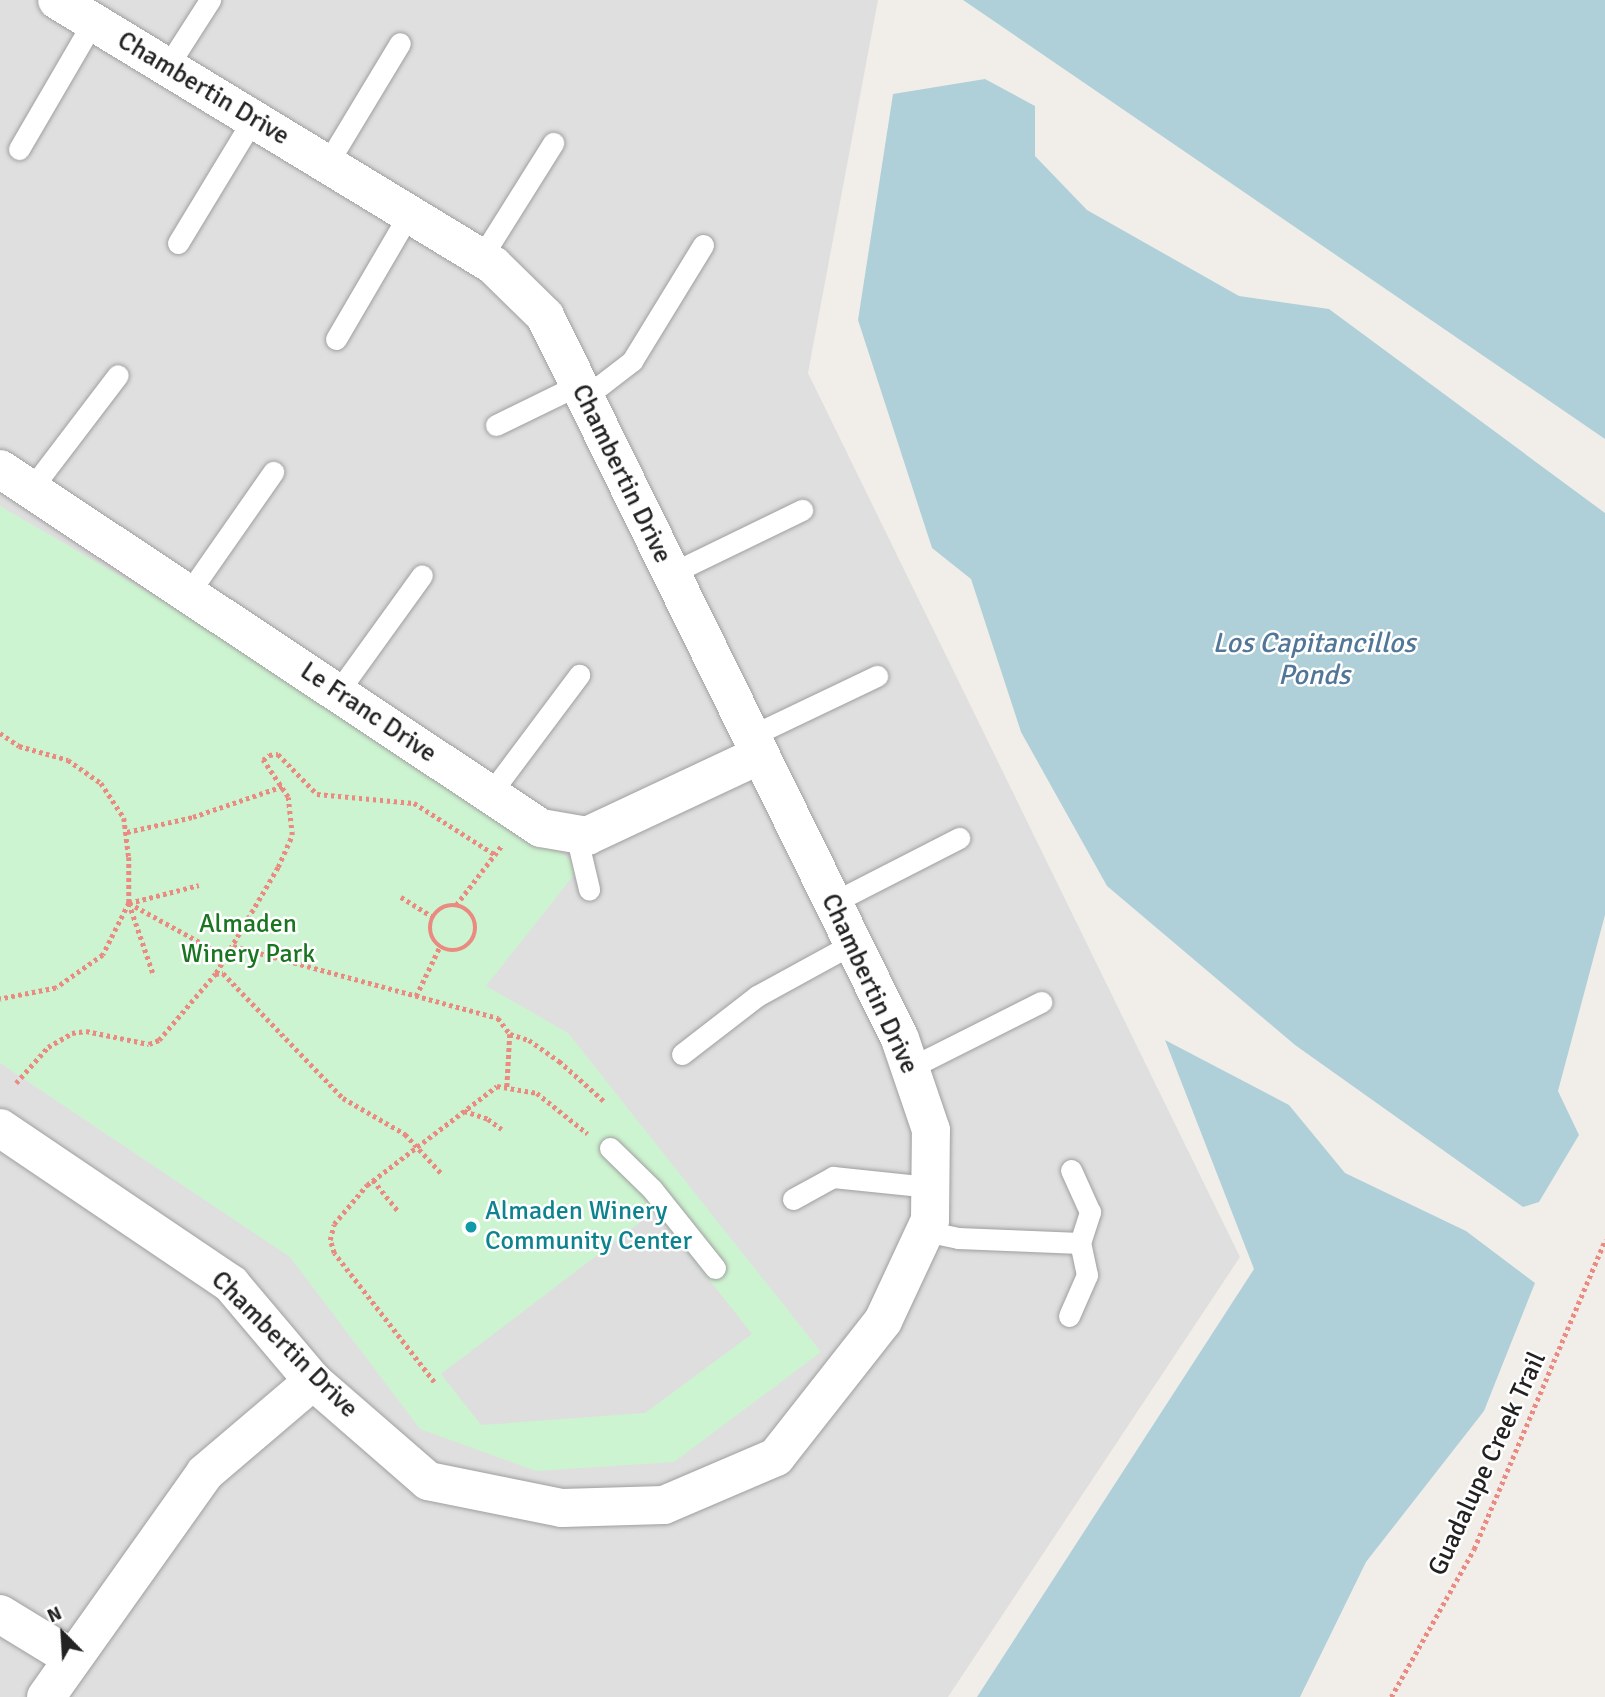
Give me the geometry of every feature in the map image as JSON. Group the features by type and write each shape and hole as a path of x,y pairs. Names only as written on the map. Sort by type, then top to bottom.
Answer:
{"street":[{"name":"Chambertin Drive","path":"0,1128 231,1284 313,1381 428,1481 562,1508 663,1505 776,1457 883,1321 925,1230 930,1187 930,1130 910,1068 545,316 481,258 57,0"},
{"name":"Le Franc Drive","path":"15,479 541,828 587,836 753,747"},
{"path":"46,1697 205,1473 313,1381"},
{"path":"0,1614 72,1658"}],"lane":[{"path":"167,67 210,0"},
{"path":"19,149 93,22"},
{"path":"327,164 400,43"},
{"path":"178,243 253,119"},
{"path":"481,258 553,143"},
{"path":"336,339 409,214"},
{"path":"496,425 581,391 632,360 703,245"},
{"path":"15,479 118,375"},
{"path":"188,594 273,472"},
{"path":"670,574 802,510"},
{"path":"337,693 422,575"},
{"path":"490,794 579,675"},
{"path":"753,747 877,676"},
{"path":"576,834 589,889"},
{"path":"832,904 959,838"},
{"path":"682,1054 757,996 852,944"},
{"path":"910,1068 1041,1002"},
{"path":"610,1148 652,1189 715,1268"},
{"path":"1069,1316 1087,1275 1080,1243 1090,1212 1071,1170"},
{"path":"793,1199 833,1177 930,1187"},
{"path":"925,1230 958,1238 1080,1243"}],"path":[{"path":"0,733 19,746 85,769 114,799 127,832 129,902 154,976"},
{"path":"16,1083 48,1047 72,1033 86,1031 149,1044 159,1040 215,974 227,957 292,835 293,816 282,786 263,760 269,755 278,754 317,794 414,803 495,854"},
{"path":"127,832 193,817 282,786"},
{"path":"456,905 507,839"},
{"path":"129,902 199,885"},
{"path":"401,897 433,917"},
{"path":"129,902 227,957"},
{"path":"0,999 40,995 85,971 112,940 129,902"},
{"path":"456,905 470,911 477,930 468,946 459,950 439,948 430,932 433,917 442,908 456,905"},
{"path":"233,946 498,1018 510,1034 529,1040 559,1061 605,1102"},
{"path":"416,996 439,948"},
{"path":"215,974 223,973 343,1098 392,1125 443,1175"},
{"path":"507,1088 510,1034"},
{"path":"434,1382 334,1253 330,1240 334,1224 373,1180 497,1086 537,1093 610,1148"},
{"path":"463,1111 488,1118 502,1129"},
{"path":"373,1180 398,1211"},
{"name":"Guadalupe Creek Trail","path":"1391,1697 1474,1549 1605,1240"}],"shaded area":[{"path":"0,0 878,0 808,373 1240,1257 948,1697 0,1697"},
{"path":"655,1211 752,1334 645,1413 481,1425 441,1374"}],"green space":[{"name":"Almaden Winery Park","path":"0,506 177,609 581,866 486,986 568,1033 821,1352 674,1462 536,1471 420,1429 290,1257 0,1063"}],"water":[{"path":"963,0 1605,0 1605,439"},
{"name":"Los Capitancillos Ponds","path":"985,79 1035,106 1035,156 1087,210 1239,296 1329,309 1605,513 1605,915 1558,1091 1579,1135 1539,1202 1523,1207 1295,1045 1107,886 1021,732 971,579 932,548 858,320 893,94"},
{"path":"1165,1040 1289,1105 1345,1173 1466,1231 1535,1283 1484,1411 1366,1562 1300,1697 977,1697 1254,1269"}],"place":[{"name":"Almaden Winery Community Center","path":"471,1227"}]}
